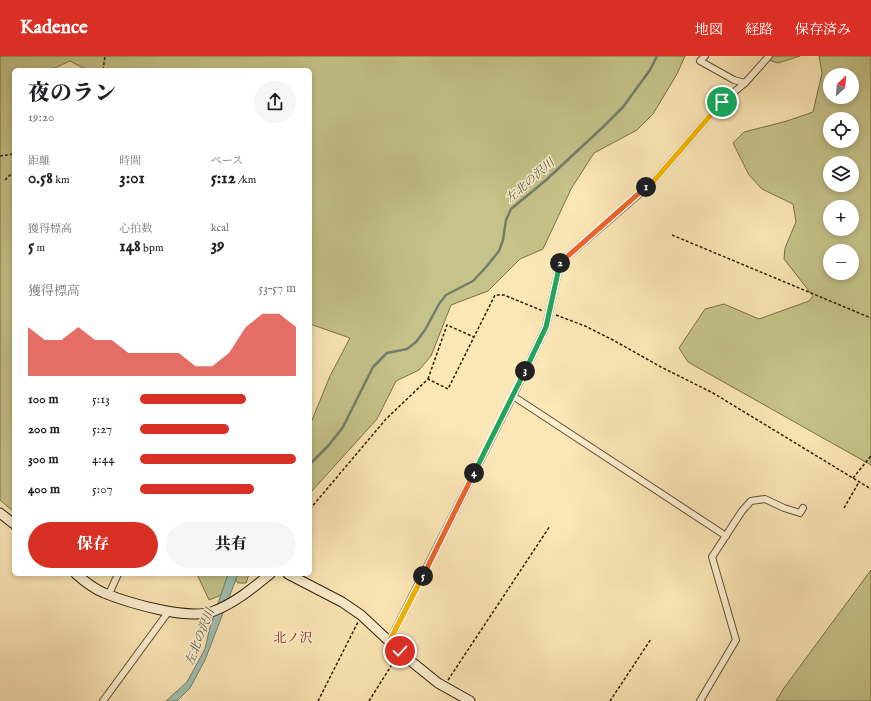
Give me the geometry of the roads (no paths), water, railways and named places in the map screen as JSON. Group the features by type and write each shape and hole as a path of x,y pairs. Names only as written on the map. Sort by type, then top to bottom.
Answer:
{"street":[{"path":"704,56 700,61 734,80 745,83"},
{"path":"390,640 514,396 546,327 560,263 653,182 722,102 745,83 770,56"},
{"path":"514,396 726,536"},
{"path":"700,701 736,640 712,557 742,511 751,501 765,499 784,508 800,513 803,508"},
{"path":"0,513 12,522"},
{"path":"79,576 103,592 141,605 169,611 194,614 215,611 240,598 268,576"},
{"path":"109,594 117,576"},
{"path":"292,576 342,602 362,615 438,684 470,701"},
{"path":"103,701 169,611"}],"waterway":[{"name":"左北の沢川","path":"312,462 329,445 343,427 373,367 387,353 407,349 416,342 446,295 473,281 487,266 499,251 503,240 506,220 511,209 545,181 623,107 650,70 657,56"}],"district":[{"name":"北ノ沢","path":"293,638"}]}
